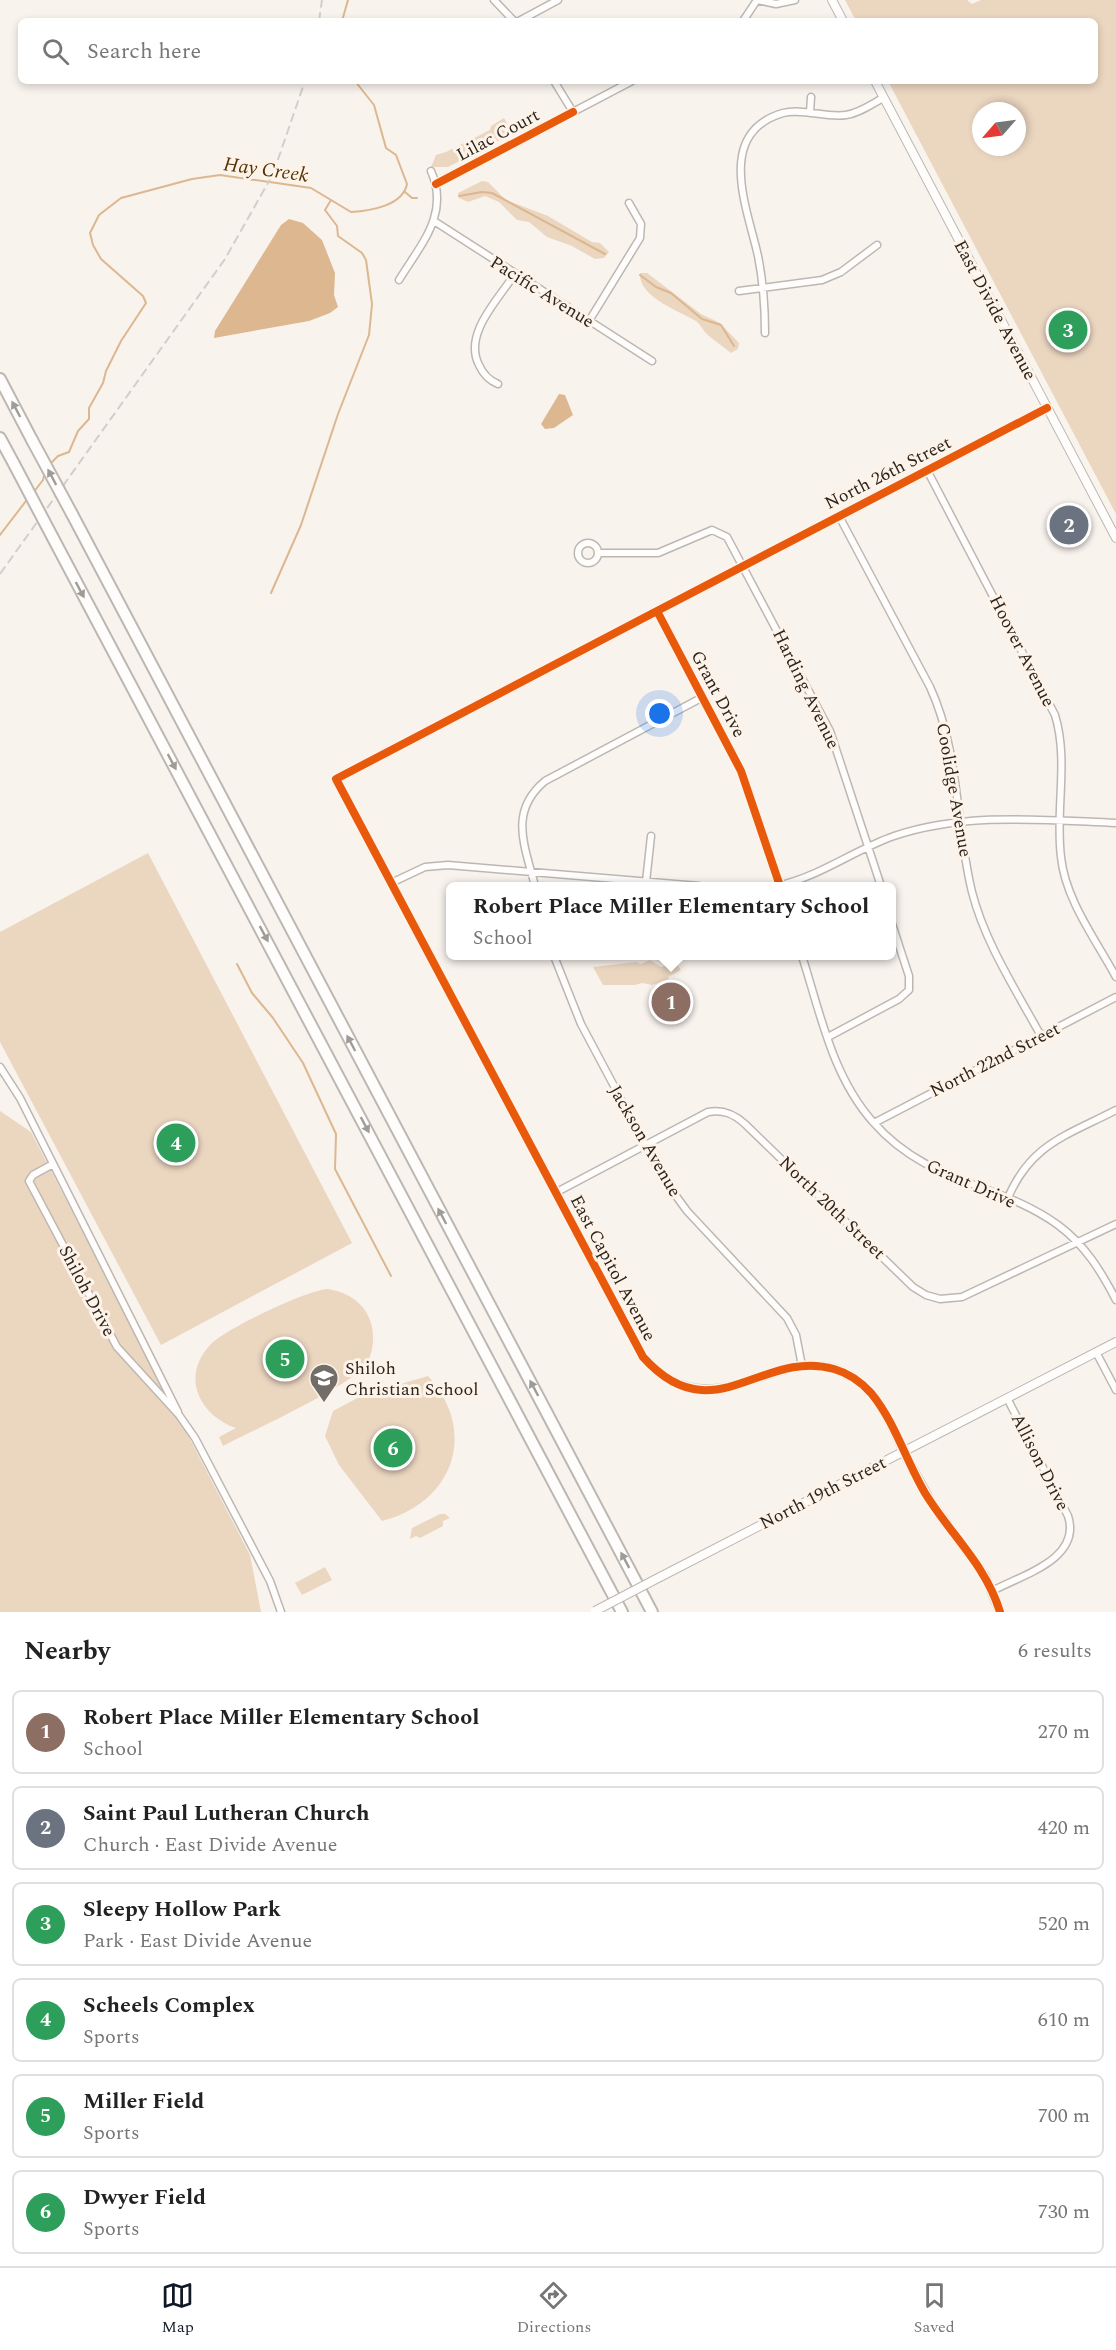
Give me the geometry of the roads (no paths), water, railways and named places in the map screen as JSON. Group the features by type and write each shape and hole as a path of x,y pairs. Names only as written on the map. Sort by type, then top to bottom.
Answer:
{"highway":[{"path":"0,379 652,1612"},
{"path":"0,438 622,1612"}],"street":[{"path":"494,0 513,18"},
{"path":"522,18 558,0"},
{"path":"745,18 757,0 776,4 795,0"},
{"path":"832,0 841,18"},
{"path":"556,84 573,112"},
{"name":"Lilac Court","path":"436,184 626,84"},
{"name":"East Divide Avenue","path":"876,84 1047,408 1113,527 1116,538"},
{"path":"810,112 811,97"},
{"path":"765,333 763,288 740,179 741,158 750,137 765,122 788,112 849,114 883,98"},
{"path":"399,280 434,221 438,207 436,184 431,171"},
{"path":"589,321 640,238 641,224 629,203"},
{"name":"Pacific Avenue","path":"434,221 514,275 652,361"},
{"path":"739,291 829,278 877,244"},
{"path":"498,384 482,371 474,354 474,342 478,330 514,275"},
{"name":"North 26th Street","path":"744,566 1047,408"},
{"name":"Hoover Avenue","path":"927,470 1055,715 1061,758 1060,855 1066,881 1116,977"},
{"name":"Coolidge Avenue","path":"839,516 939,708 950,744 969,879 982,921 1041,1036"},
{"name":"Harding Avenue","path":"598,553 658,553 712,530 727,537 825,720 879,882"},
{"path":"657,611 744,566"},
{"name":"Grant Drive","path":"657,611 745,782 778,882"},
{"name":"East Capitol Avenue","path":"657,611 336,779 638,1350 663,1376 691,1388 716,1390 802,1366 834,1369 861,1383 880,1405 929,1500 975,1560 992,1591 1000,1612"},
{"path":"534,882 522,833 522,817 527,801 538,787 703,697"},
{"path":"791,882 810,876 868,846 907,832 961,821 1116,823"},
{"path":"391,883 418,870 440,865 646,882 651,836"},
{"path":"828,1037 899,999 909,990 909,976 896,936"},
{"name":"Jackson Avenue","path":"556,960 578,1018 645,1146 681,1204 787,1318 796,1335 802,1366"},
{"name":"Grant Drive","path":"803,960 828,1037 848,1087 874,1123 902,1149 931,1168 1050,1220 1078,1244 1096,1264 1116,1300"},
{"name":"North 22nd Street","path":"874,1123 1116,997"},
{"name":"Shiloh Drive","path":"0,1067 20,1098 54,1164 179,1415"},
{"path":"1008,1200 1018,1176 1033,1157 1054,1143 1116,1110"},
{"name":"North 20th Street","path":"555,1193 708,1112 721,1111 733,1115 913,1287 933,1298 962,1297 1116,1224"},
{"name":"Shiloh Drive","path":"54,1164 33,1175 28,1181 117,1347 179,1415 195,1438 262,1565 281,1612"},
{"name":"North 19th Street","path":"594,1612 1116,1342"},
{"path":"1096,1352 1116,1390"},
{"name":"Allison Drive","path":"992,1591 1058,1556 1067,1546 1070,1535 1068,1516 1007,1398"}],"waterway":[{"name":"Hay Creek","path":"343,18 348,0"},
{"name":"Hay Creek","path":"49,465 58,456 69,452 78,431 89,419 89,408 103,383 106,371 121,341 146,303 143,296 101,259 93,245 90,233 99,215 121,198 192,179 220,175 311,188 351,212 376,209 392,202 399,198 407,184 396,155 386,148 374,105 357,84"},
{"path":"405,192 412,198 417,198"},
{"path":"459,196 482,192 492,193 605,254"},
{"path":"271,593 301,525 338,414 369,335 372,304 366,260 362,253 338,236 337,226 325,210 331,200"},
{"path":"640,275 656,287 671,293 702,319 721,325 734,346"},
{"name":"Hay Creek","path":"33,493 43,480 45,473"},
{"name":"Hay Creek","path":"0,535 29,497"},
{"path":"237,964 252,993 273,1018 303,1063 336,1134 335,1169 391,1276"}],"railway":[{"path":"319,18 322,0"},
{"path":"0,574 225,259 273,174 304,84"}],"place":[{"name":"Sleepy Hollow Park","path":"1068,330"},
{"name":"Saint Paul Lutheran Church","path":"1069,525"},
{"name":"Robert Place Miller Elementary School","path":"671,1002"},
{"name":"Scheels Complex","path":"176,1143"},
{"name":"Miller Field","path":"285,1359"},
{"name":"Shiloh Christian School","path":"324,1404"},
{"name":"Dwyer Field","path":"393,1448"}]}
